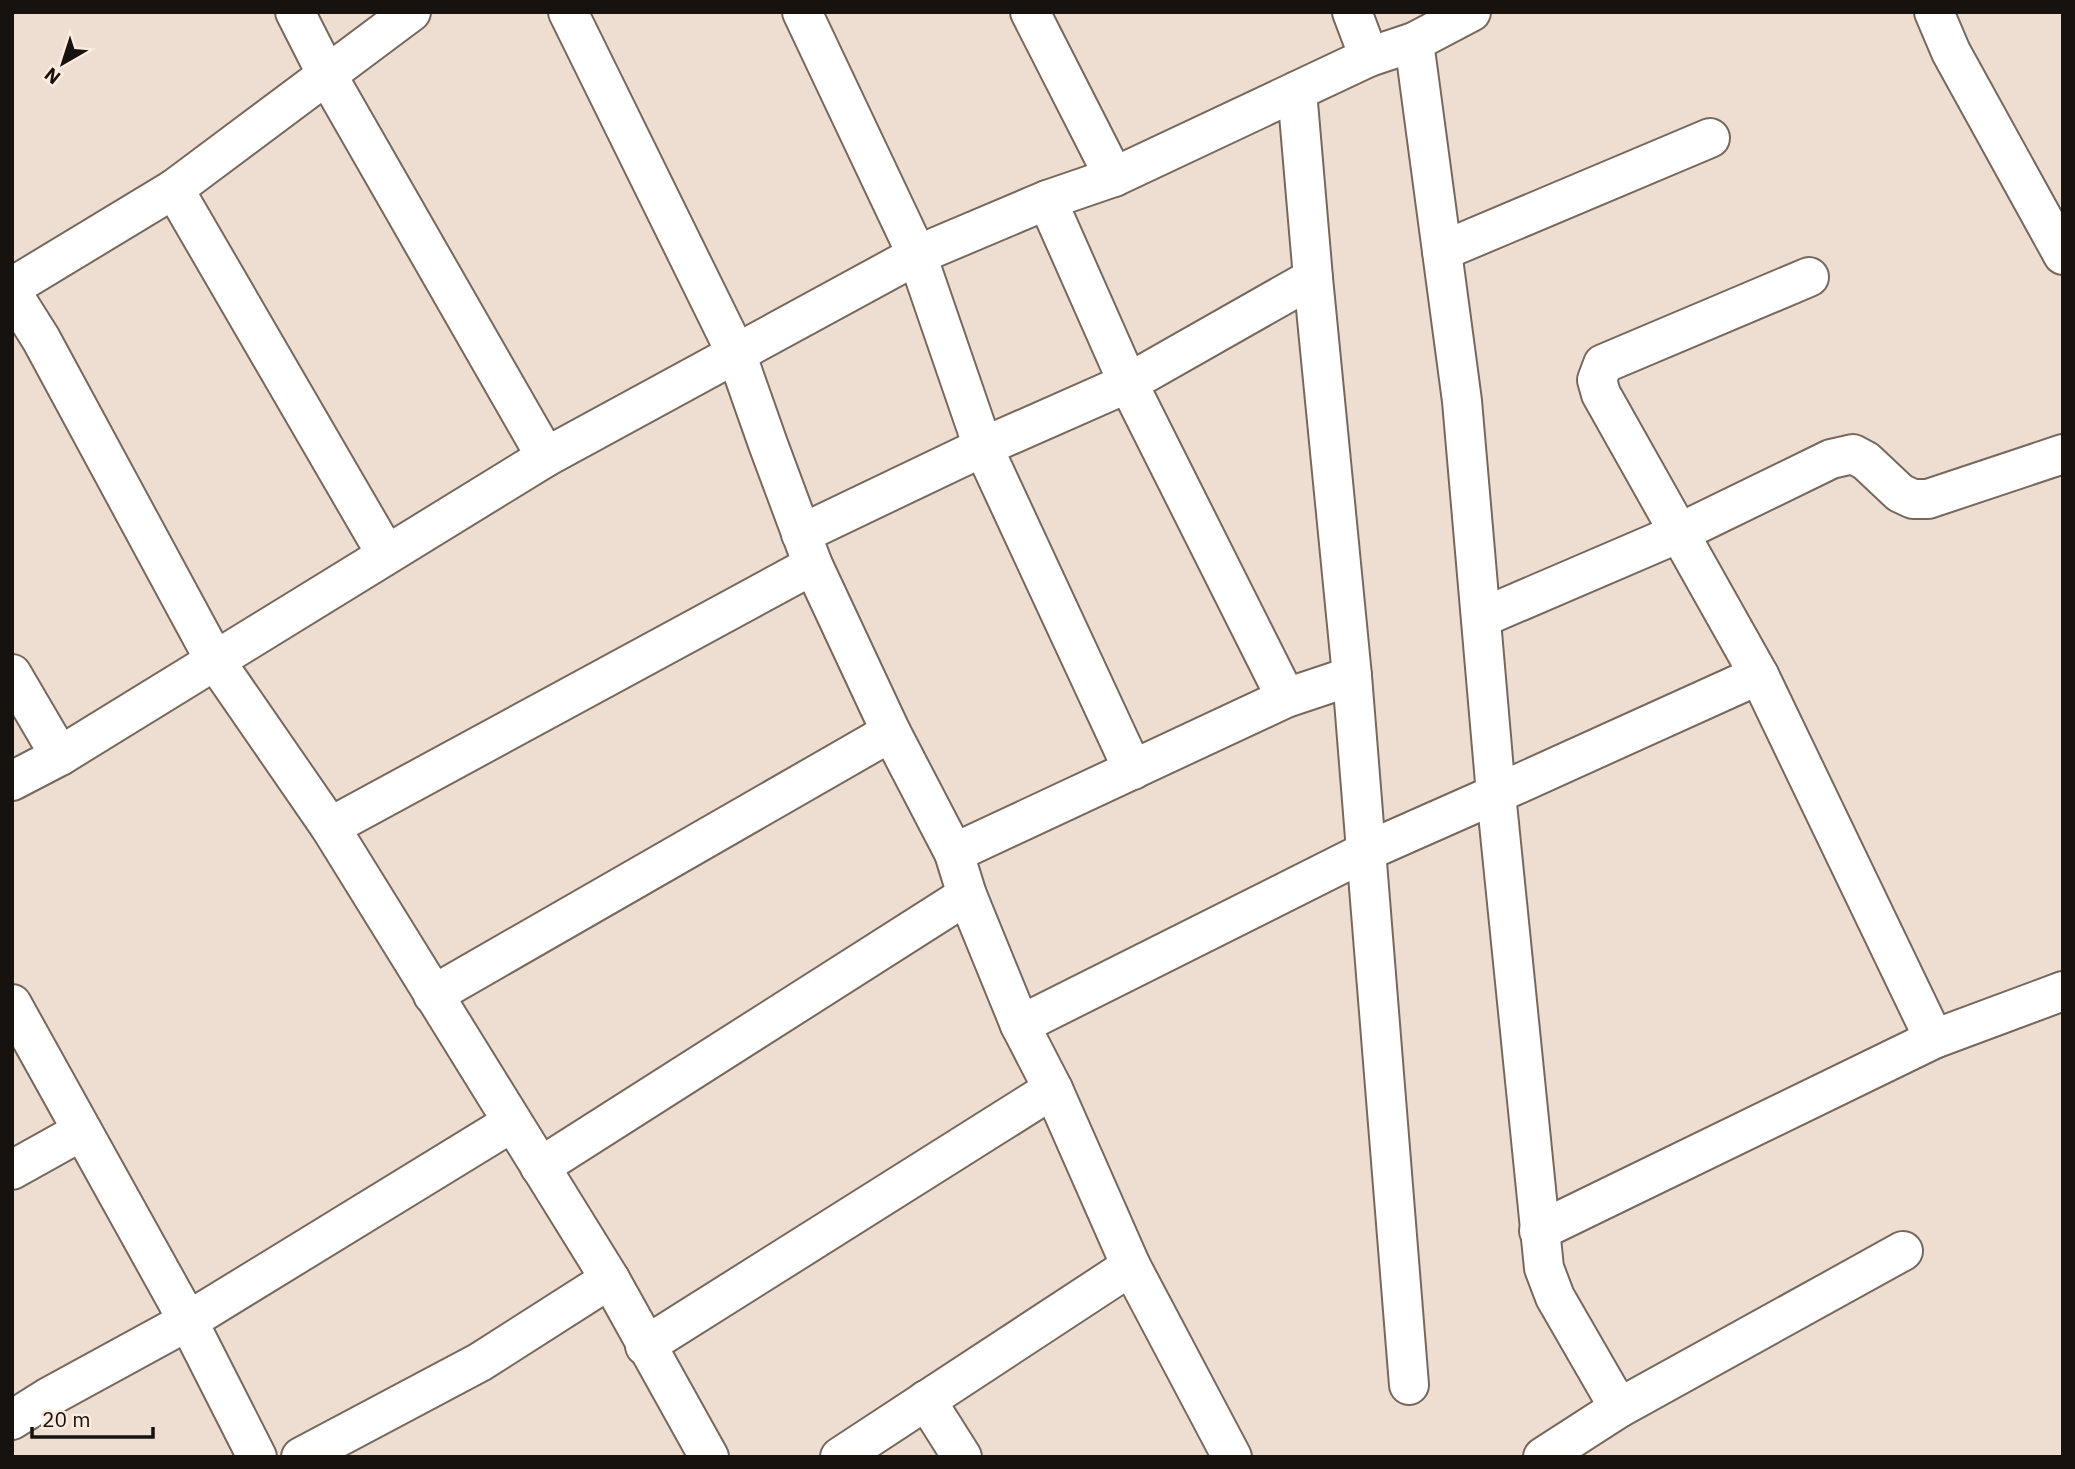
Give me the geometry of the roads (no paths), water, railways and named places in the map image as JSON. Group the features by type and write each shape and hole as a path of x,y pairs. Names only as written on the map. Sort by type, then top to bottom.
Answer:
{"street":[{"path":"295,12 327,75 546,457"},
{"path":"12,287 174,189 411,12"},
{"path":"568,12 736,353 807,549 891,732 954,853 967,895 1020,1025 1053,1088 1131,1266 1220,1452"},
{"path":"802,12 916,255 983,447 1133,770"},
{"path":"1030,12 1114,177"},
{"path":"1352,12 1369,58"},
{"path":"12,781 60,756 546,457 916,255 1047,200 1114,177 1369,58 1414,41 1471,12"},
{"path":"1934,12 1951,52 2063,255"},
{"path":"1414,41 1462,401 1496,794 1544,1268 1555,1297 1619,1408"},
{"path":"1297,91 1352,676 1409,1385"},
{"path":"1442,251 1710,138"},
{"path":"174,189 386,555"},
{"path":"1047,200 1128,383 1286,698"},
{"path":"1809,277 1603,364 1597,380 1601,394 1759,675 1934,1039"},
{"path":"330,827 983,447 1128,383 1313,278"},
{"path":"12,293 41,339 214,660 330,827 610,1279 709,1457"},
{"path":"1481,618 1679,533 1831,459 1853,454 1866,461 1899,493 1913,499 1928,499 2063,454"},
{"path":"12,674 60,756"},
{"path":"1020,1025 1365,852 1759,675"},
{"path":"954,853 1286,698 1352,676"},
{"path":"433,995 891,732"},
{"path":"540,1167 967,895"},
{"path":"1539,1231 1934,1039 2063,991"},
{"path":"13,1007 188,1321 257,1457"},
{"path":"645,1346 1053,1088"},
{"path":"12,1420 188,1321 511,1123"},
{"path":"12,1170 82,1131"},
{"path":"1543,1457 1619,1408 1903,1251"},
{"path":"841,1457 1131,1266"},
{"path":"301,1457 480,1362 610,1279"},
{"path":"926,1400 962,1457"}]}
